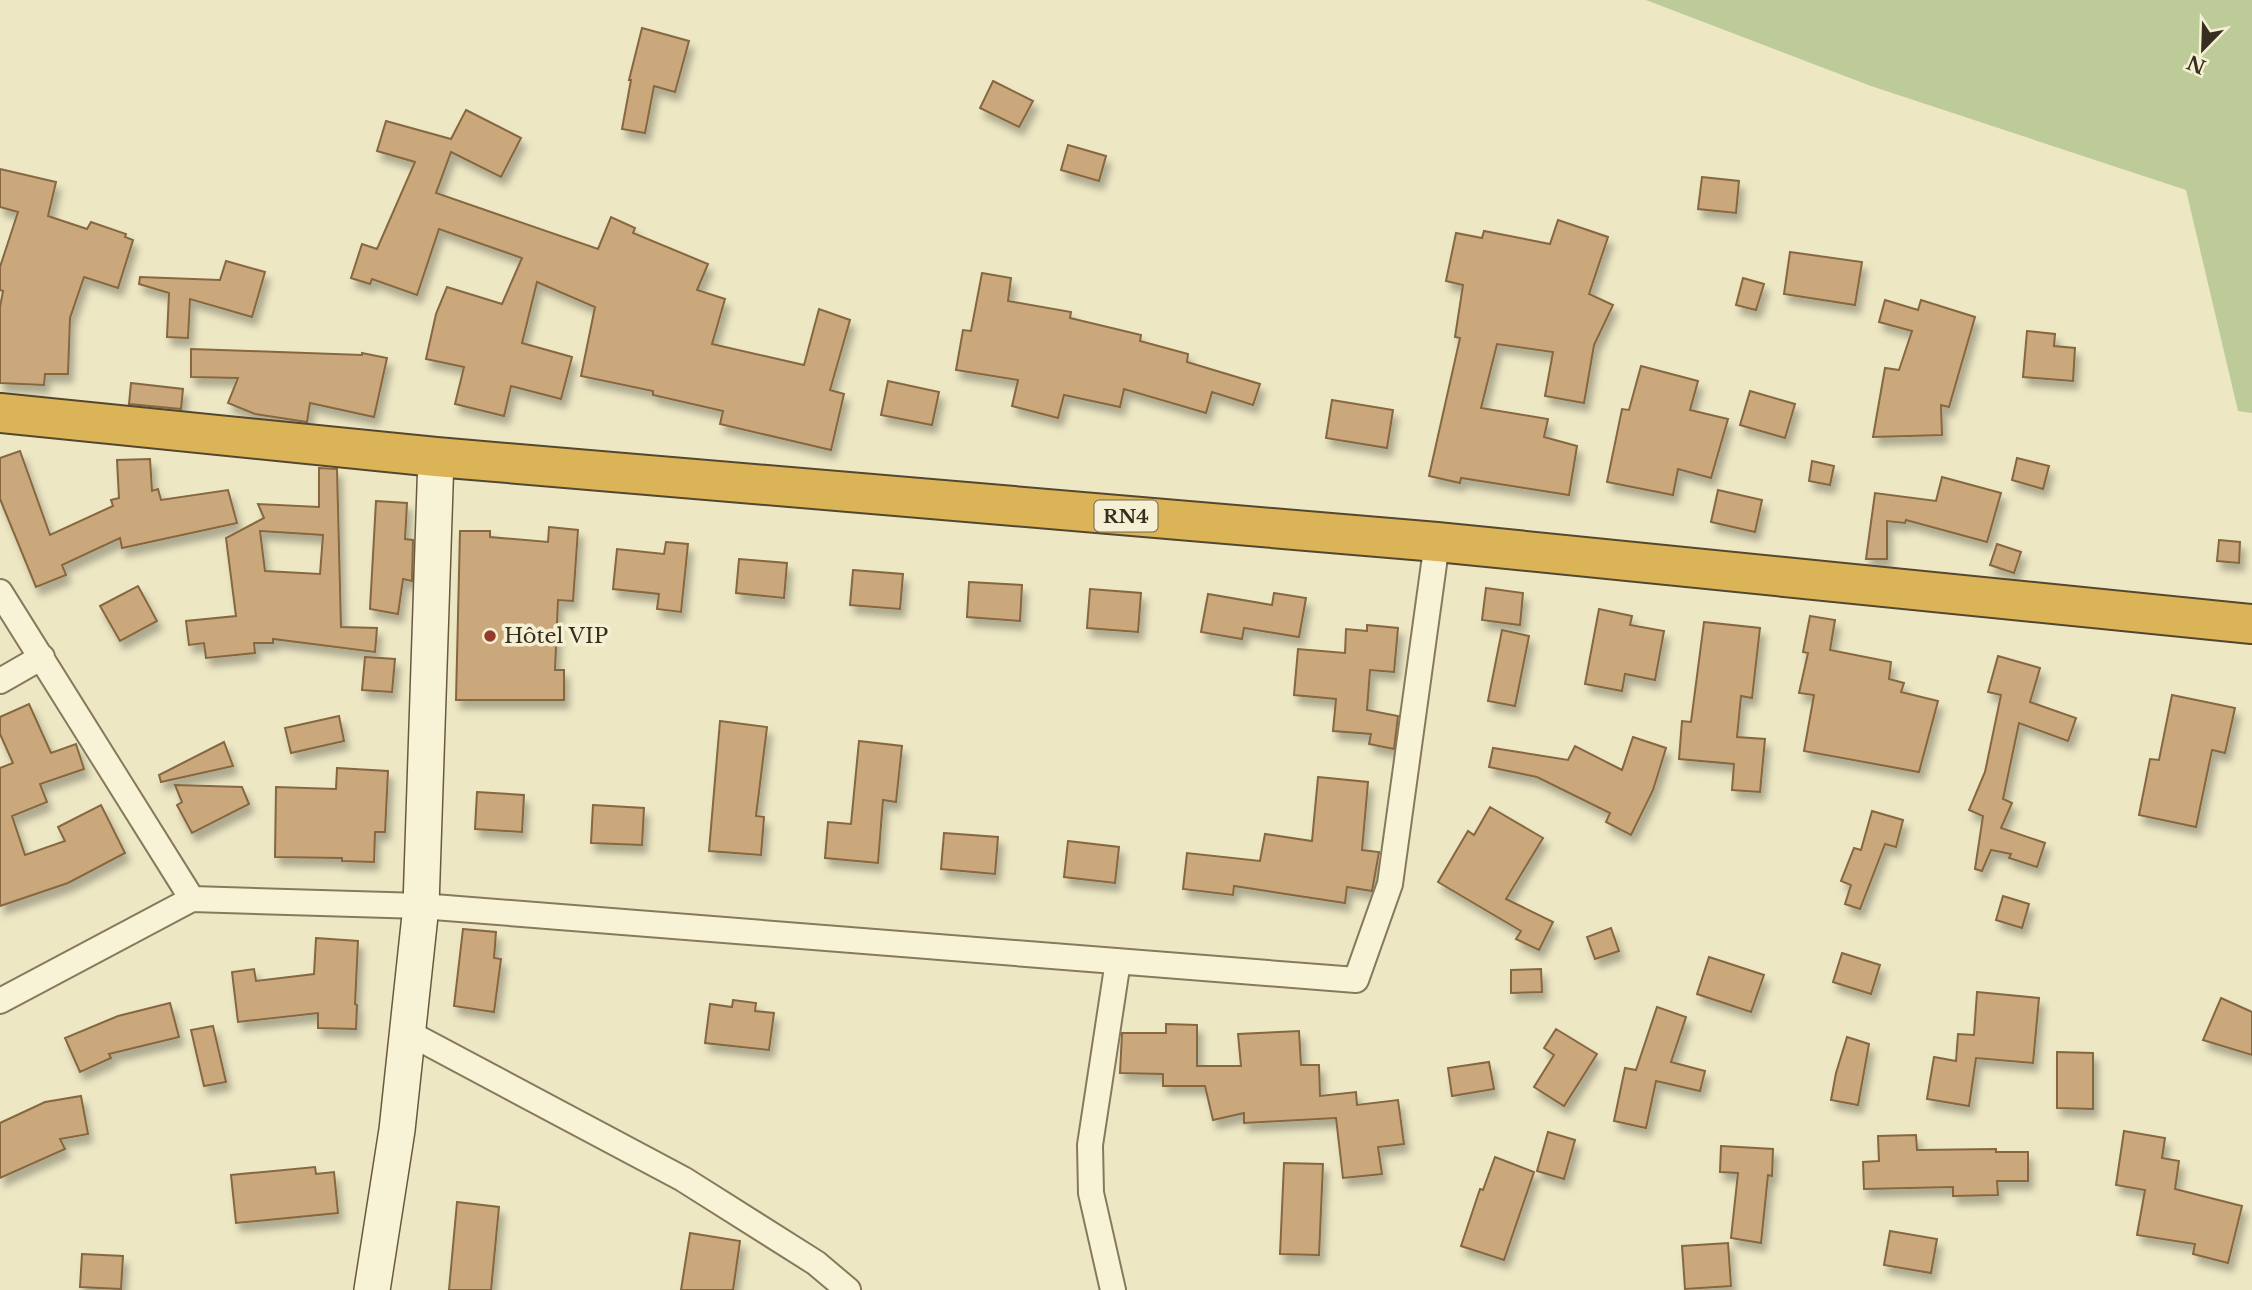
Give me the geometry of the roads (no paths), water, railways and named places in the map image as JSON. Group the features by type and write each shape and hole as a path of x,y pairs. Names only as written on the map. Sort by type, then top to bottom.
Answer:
{"highway":[{"name":"RN4","path":"0,413 436,457 1437,542 2252,624"}],"street":[{"path":"372,1290 397,1130 421,906 436,457"},
{"path":"0,1001 192,899 421,906 1356,980 1390,884 1437,542"},
{"path":"0,592 192,899"},
{"path":"0,681 42,657"},
{"path":"1113,1290 1091,1193 1090,1145 1118,961"},
{"path":"407,1032 683,1180 816,1264 848,1290"}],"place":[{"name":"Hôtel VIP","path":"490,636"}]}
